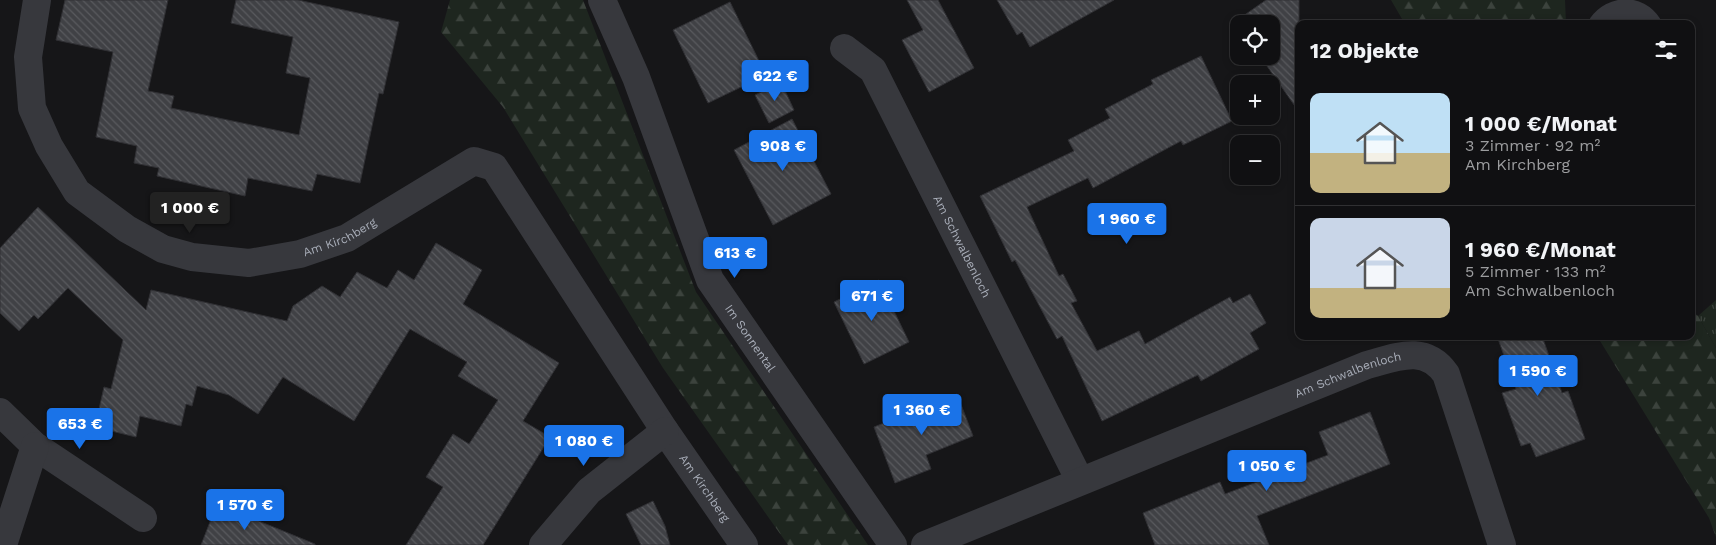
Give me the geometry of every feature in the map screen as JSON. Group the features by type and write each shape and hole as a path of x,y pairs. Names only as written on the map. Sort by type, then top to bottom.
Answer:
{"street":[{"name":"Am Kirchberg","path":"37,0 28,57 32,108 49,146 77,192 127,229 163,249 192,257 249,263 300,254 347,238 474,161 494,167 666,431 744,545"},
{"name":"Im Sonnental","path":"602,0 636,77 710,280 893,545"},
{"name":"Am Schwalbenloch","path":"844,48 873,70 1080,481"},
{"name":"Am Schwalbenloch","path":"925,545 1367,365 1418,354 1430,359 1446,374 1502,545"},
{"path":"0,412 35,446 143,518"},
{"path":"543,545 589,491 666,431"},
{"path":"3,545 35,446"}],"lane":[{"path":"1603,20 1611,13 1632,5 1647,20"}],"green space":[{"path":"450,0 583,0 696,292 868,545 788,545 663,368 503,107 441,32"},
{"path":"1391,0 1565,0 1566,20 1403,20"},
{"path":"1716,300 1716,348 1698,316"},
{"path":"1695,313 1698,316 1716,348 1716,537 1709,518 1599,340 1695,340"}],"building":[{"path":"65,0 168,0 148,91 174,96 171,108 299,135 310,78 286,73 293,37 231,23 236,0 298,0 399,22 383,94 379,93 360,183 317,174 312,191 248,178 245,196 157,176 159,168 134,163 137,146 96,137 113,52 56,40"},
{"path":"907,0 938,0 974,68 929,92 902,40 923,30"},
{"path":"997,0 1114,0 1030,47 1022,32 1017,35"},
{"path":"1266,0 1299,0 1299,20 1295,20 1295,106 1280,85 1280,75 1273,75 1266,65 1280,65 1280,15 1245,15"},
{"path":"730,2 766,75 708,103 673,30"},
{"path":"1201,56 1230,117 1230,122 1183,145 1181,141 1093,188 1088,178 1027,207 1059,276 1063,274 1077,301 1071,303 1097,351 1139,331 1145,344 1230,297 1233,303 1250,294 1266,323 1250,333 1259,349 1201,381 1198,375 1102,421 1062,336 1057,339 1015,260 1012,262 980,196 1074,151 1068,140 1110,118 1105,109 1153,84 1151,80"},
{"path":"781,82 794,110 769,123 755,95"},
{"path":"792,119 831,194 773,225 734,150"},
{"path":"38,207 146,310 151,290 287,321 293,306 322,286 340,297 357,272 387,288 398,270 414,280 436,243 482,270 463,304 559,363 523,421 550,437 483,545 406,545 443,487 426,477 453,434 469,444 498,400 458,376 467,362 410,329 354,421 283,377 258,414 229,395 197,386 192,406 186,404 181,426 140,416 136,437 95,427 104,387 111,389 123,340 68,288 38,319 34,315 19,331 0,313 0,248"},
{"path":"879,280 909,342 864,364 834,302"},
{"path":"1498,340 1543,340 1562,393 1568,391 1585,439 1536,457 1530,443 1521,446 1502,393 1516,389"},
{"path":"957,394 973,436 926,455 931,469 895,483 874,427"},
{"path":"1370,412 1390,464 1257,516 1269,545 1155,545 1143,513 1220,482 1225,494 1328,455 1319,432"},
{"path":"653,501 665,526 670,545 641,545 626,514"},
{"path":"217,504 315,544 315,545 201,545"}]}
